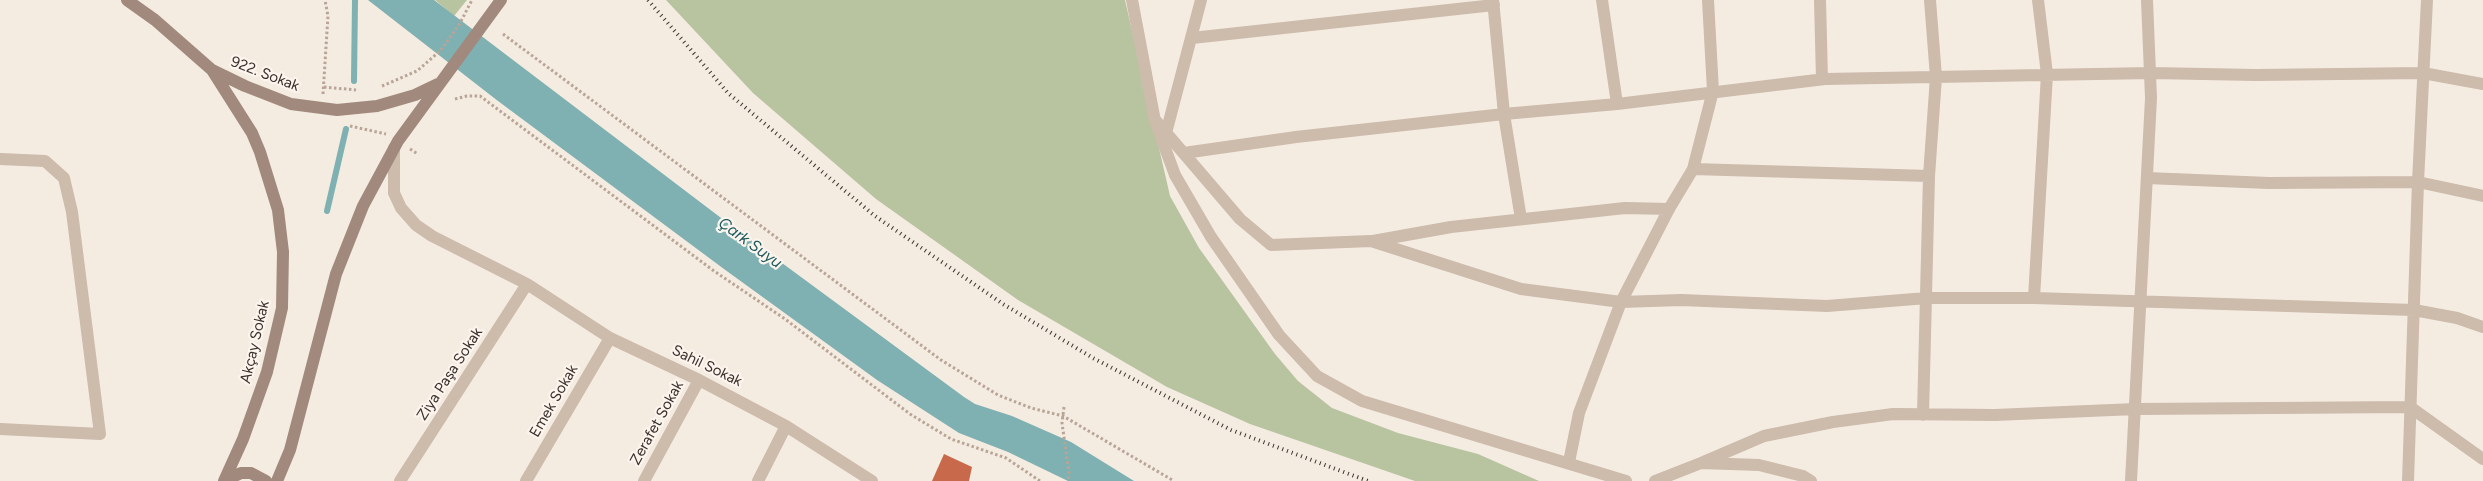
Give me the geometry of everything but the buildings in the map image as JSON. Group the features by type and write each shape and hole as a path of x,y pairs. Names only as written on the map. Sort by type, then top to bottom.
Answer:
{"main road":[{"name":"922. Sokak","path":"127,0 155,20 212,70 245,86 291,104 338,110 396,102 439,83 498,2"},
{"name":"Akçay Sokak","path":"212,70 252,133 260,152 278,210 283,252 282,308 267,372 243,440 224,481"},
{"path":"278,481 290,450 344,250 373,184 394,148 439,83"},
{"path":"224,481 232,476 251,473 266,481"}],"street":[{"path":"1132,0 1155,120 1175,175 1211,237 1279,335 1316,376 1362,401 1569,462 1626,481"},
{"path":"1166,133 1201,0"},
{"path":"1602,0 1617,104"},
{"path":"1569,462 1578,413 1621,302 1669,209 1693,169 1713,92 1708,0"},
{"path":"1820,0 1822,79"},
{"path":"1923,415 1929,176 1936,77 1930,0"},
{"path":"2034,298 2047,74 2038,0"},
{"path":"2131,481 2147,178 2150,73 2148,0"},
{"path":"2408,481 2418,182 2427,0"},
{"path":"1192,38 1494,3 1504,114 1521,219"},
{"path":"1184,153 1296,137 1504,114 1617,104 1822,79 2047,74 2256,75 2423,73 2483,84"},
{"path":"1155,120 1240,219 1271,244 1371,241 1452,227 1521,219 1625,208 1669,209"},
{"name":"Sahil Sokak","path":"394,148 394,193 401,208 416,225 432,236 527,284 610,338 699,380 786,426 871,481"},
{"path":"0,159 45,161 64,178 72,212 100,434 0,429"},
{"path":"1693,169 1929,176"},
{"path":"2147,178 2269,183 2418,182 2483,196"},
{"path":"1371,241 1521,289 1621,302 1681,300 1827,306 1927,298 2034,298 2140,303 2414,310 2457,318 2483,327"},
{"name":"Ziya Paşa Sokak","path":"400,481 527,284"},
{"name":"Emek Sokak","path":"526,481 610,338"},
{"name":"Zerafet Sokak","path":"644,481 699,380"},
{"path":"1655,481 1764,436 1833,422 1892,414 1995,415 2135,408 2410,407 2483,459"},
{"path":"758,481 786,426"},
{"path":"1701,463 1759,465 1803,476 1811,481"}],"path":[{"path":"325,0 328,16 324,87 362,91"},
{"path":"375,88 417,71 440,51 472,0"},
{"path":"503,34 941,360 998,395 1031,408 1063,416 1174,481"},
{"path":"455,99 467,96 480,96 714,272 785,319 910,414 951,439 1006,458 1040,481"},
{"path":"1064,407 1062,423 1069,473 1068,481"}],"green space":[{"path":"435,0 467,0 454,16"},
{"path":"666,0 1125,0 1170,196 1199,248 1275,354 1298,381 1332,408 1398,433 1478,454 1539,481 1415,481 1250,424 1167,387 1018,300 876,199 753,93"}],"water":[{"name":"Çark Suyu","path":"368,0 434,0 729,224 964,397 975,404 1012,416 1071,442 1134,481 1068,481 1008,452 959,433 877,380 724,269 498,101"}],"waterway":[{"path":"354,81 355,0"},
{"path":"327,211 346,129"}],"railway":[{"path":"648,0 728,93 875,216 1003,304 1093,358 1231,430 1368,481"}]}
